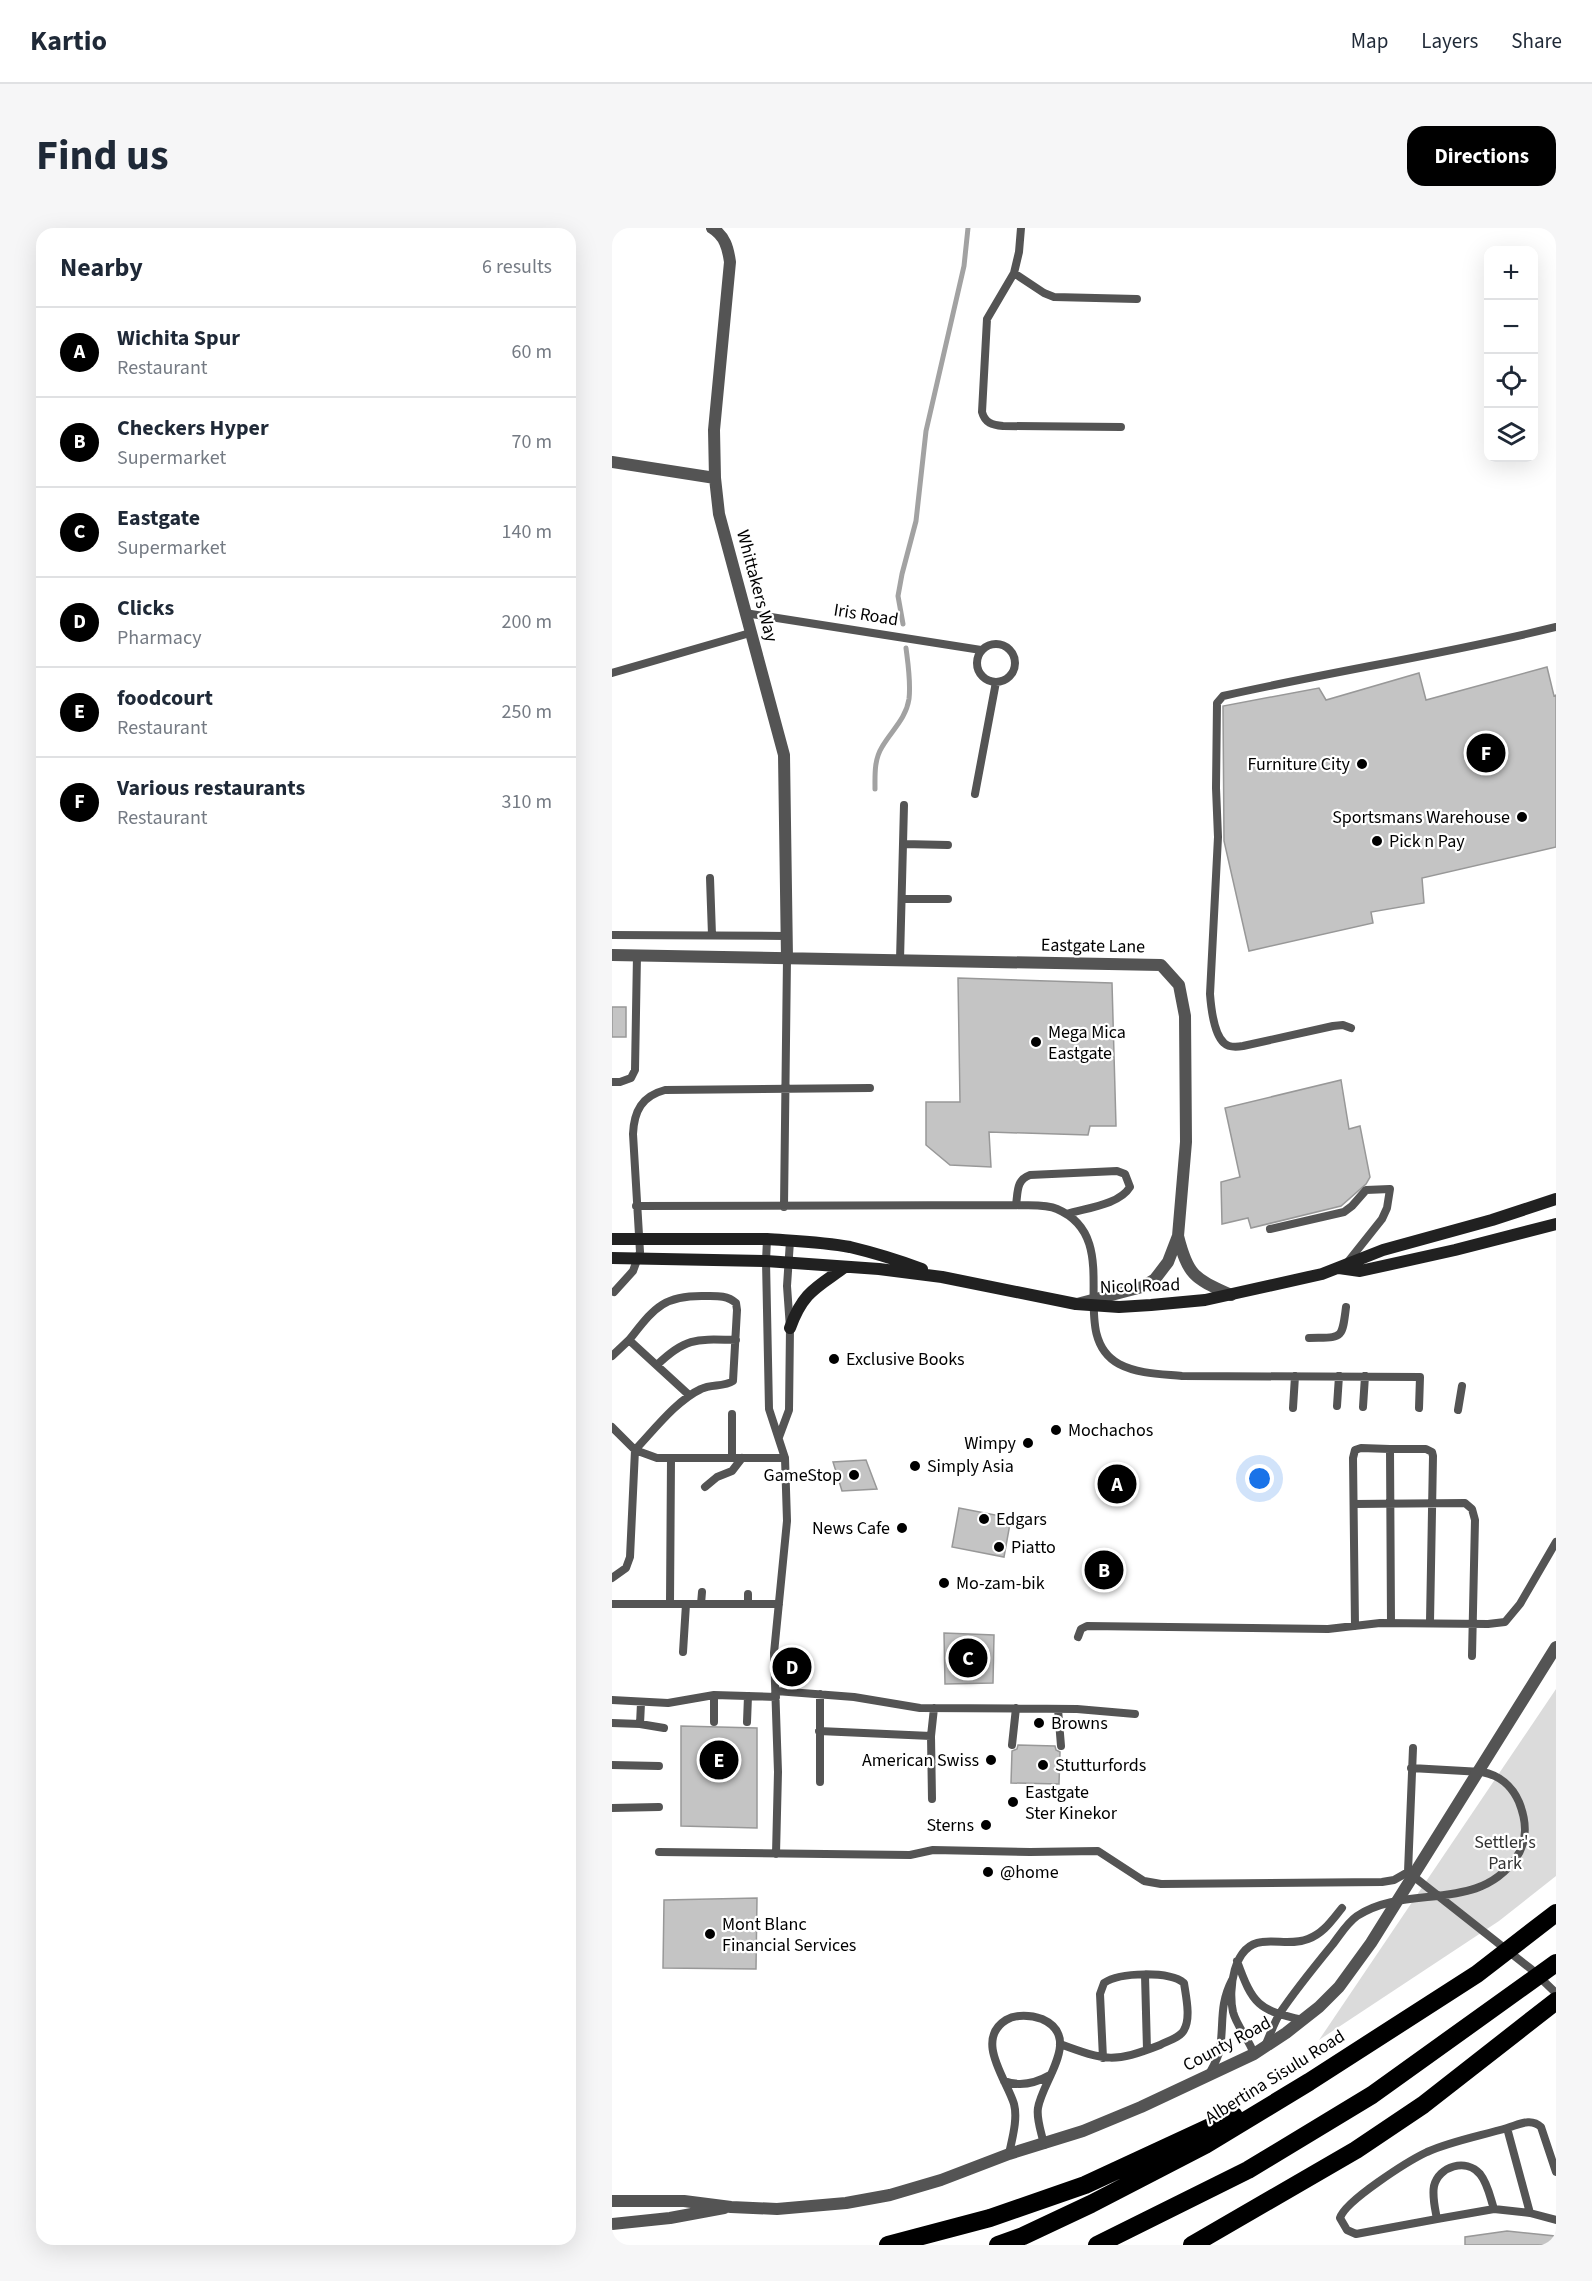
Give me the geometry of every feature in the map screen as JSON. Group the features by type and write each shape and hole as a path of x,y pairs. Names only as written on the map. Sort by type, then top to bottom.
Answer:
{"highway":[{"name":"Albertina Sisulu Road","path":"998,2245 1023,2236 1205,2145 1309,2082 1477,1974 1556,1913"},
{"path":"1096,2245 1248,2170 1372,2095 1556,1963"},
{"path":"1192,2245 1356,2150 1423,2105 1556,2001"},
{"path":"888,2245 990,2218 1085,2185 1309,2082"}],"main road":[{"name":"Nicol Road","path":"612,1258 766,1261 846,1267 942,1276 1076,1304 1119,1307 1151,1305 1205,1300 1296,1280 1383,1250 1492,1220 1556,1199"},
{"name":"Nicol Road","path":"1342,1266 1360,1271 1556,1224"},
{"name":"Nicol Road","path":"612,1239 767,1239 848,1247 889,1257 942,1276"},
{"path":"790,1328 804,1299 846,1267"}],"street":[{"name":"Whittakers Way","path":"712,228 723,238 730,262 714,430 715,478 719,514 784,755 787,958"},
{"path":"612,462 715,478"},
{"name":"Eastgate Lane","path":"612,955 1161,965 1174,978 1182,993 1185,1016 1186,1142 1178,1236 1168,1262 1155,1279 1142,1287 1076,1304"},
{"path":"1178,1236 1187,1268 1193,1275 1231,1295"},
{"name":"County Road","path":"612,2201 684,2201 732,2207 777,2209 846,2203 879,2197 941,2180 1009,2154 1044,2145 1141,2107 1259,2051 1303,2020 1339,1987 1371,1943 1556,1647"},
{"name":"County Road","path":"612,2224 670,2218 732,2207"}],"lane":[{"path":"1021,228 1014,273 987,319 982,412 984,418 991,424 1003,426 1121,427"},
{"path":"1014,273 1054,297 1137,299"},
{"name":"Iris Road","path":"745,613 981,650"},
{"path":"1351,1029 1343,1025 1333,1026 1243,1046 1230,1046 1222,1041 1212,1013 1210,994 1218,837 1216,703 1223,696 1423,657 1556,627"},
{"path":"612,673 750,633"},
{"path":"990,644 1002,645 1011,652 1015,663 1013,671 1008,677 996,682 984,677 978,669 977,660 981,650 990,644"},
{"path":"975,794 996,682"},
{"path":"900,960 904,805"},
{"path":"903,844 948,845"},
{"path":"710,878 712,935"},
{"path":"902,899 948,900"},
{"path":"612,935 787,936"},
{"path":"612,1082 631,1078 635,1070 637,955"},
{"path":"784,1207 787,958"},
{"path":"614,1292 628,1279 638,1262 640,1243 636,1206 634,1118 637,1109 647,1097 665,1090 870,1088"},
{"path":"1016,1205 1019,1184 1022,1178 1030,1175 1117,1172 1125,1174 1130,1187 1126,1194 1117,1199 1066,1214"},
{"path":"1270,1228 1344,1212 1366,1190 1390,1189 1387,1208 1382,1219 1342,1266"},
{"path":"636,1206 1016,1205 1054,1207 1080,1225 1090,1245 1097,1334 1104,1350 1118,1364 1146,1372 1182,1376 1420,1377 1419,1408"},
{"path":"767,1239 769,1409 785,1458 787,1521 774,1653 778,1772 776,1854"},
{"path":"779,1437 789,1410 788,1263 790,1241"},
{"path":"612,1356 659,1306 674,1298 723,1296 736,1303 733,1381 730,1384 711,1385 689,1395 635,1450 630,1557 626,1568 612,1578"},
{"path":"1309,1338 1340,1335 1343,1330 1346,1307"},
{"path":"629,1340 689,1395"},
{"path":"657,1365 672,1351 690,1341 736,1340"},
{"path":"1293,1408 1295,1376"},
{"path":"1337,1406 1339,1376"},
{"path":"1363,1407 1365,1376"},
{"path":"1458,1410 1462,1386"},
{"path":"705,1487 717,1477 732,1470 737,1458 732,1414"},
{"path":"612,1427 635,1450 651,1456 671,1459 785,1458"},
{"path":"1355,1626 1353,1458 1355,1450 1361,1448 1426,1449 1432,1452 1430,1622"},
{"path":"1390,1449 1391,1623"},
{"path":"670,1604 671,1459"},
{"path":"1354,1504 1466,1503 1472,1509 1475,1520 1472,1656"},
{"path":"1078,1636 1081,1629 1087,1626 1328,1629 1391,1623 1505,1622 1512,1615 1549,1557 1556,1542"},
{"path":"701,1604 702,1592"},
{"path":"748,1594 748,1604"},
{"path":"612,1604 778,1604"},
{"path":"683,1652 686,1604"},
{"path":"820,1694 820,1782"},
{"path":"612,1701 668,1703 714,1695 820,1694 934,1708 1058,1709 1135,1714"},
{"path":"714,1695 714,1722"},
{"path":"747,1722 748,1696"},
{"path":"640,1724 641,1703"},
{"path":"932,1799 931,1736 934,1708"},
{"path":"1012,1744 1016,1708"},
{"path":"1058,1709 1061,1746"},
{"path":"612,1723 664,1728"},
{"path":"819,1731 931,1736"},
{"path":"1409,1873 1413,1748"},
{"path":"612,1765 659,1766"},
{"path":"1342,1908 1325,1929 1314,1936 1295,1942 1254,1944 1246,1949 1237,1961 1233,2012 1259,2051 1279,2015 1311,1970 1355,1918 1369,1910 1408,1900 1475,1890 1490,1884 1507,1871 1525,1842 1526,1827 1522,1810 1515,1793 1505,1782 1492,1774 1482,1772 1411,1768"},
{"path":"612,1808 660,1807"},
{"path":"659,1852 910,1855 933,1850 1098,1851 1144,1881 1161,1884 1382,1882 1394,1880 1409,1873"},
{"path":"1409,1873 1531,1969 1556,1993"},
{"path":"1237,1961 1255,2001 1279,2015 1303,2020"},
{"path":"1145,1975 1147,2050"},
{"path":"1060,2044 1103,2058 1117,2059 1147,2050 1174,2038 1184,2031 1187,2005 1184,1983 1168,1976 1145,1975 1113,1977 1104,1983 1100,1994 1103,2058"},
{"path":"1208,2076 1220,2050 1223,2002 1234,1977"},
{"path":"1009,2154 1014,2133 1014,2106 993,2055 993,2041 997,2028 1004,2021 1013,2017 1038,2018 1056,2030 1060,2044 1059,2056 1037,2111 1044,2145"},
{"path":"1004,2081 1024,2084 1041,2081 1051,2075"},
{"path":"1556,2172 1543,2132 1538,2123 1529,2122 1478,2135 1427,2152 1370,2188 1344,2209 1340,2218 1347,2230 1356,2234 1494,2209 1530,2213 1556,2220"},
{"path":"1507,2128 1530,2213"},
{"path":"1437,2219 1433,2194 1437,2178 1445,2170 1459,2165 1479,2172 1485,2181 1494,2209"}],"green space":[{"name":"Settler's Park","path":"1556,1689 1556,1876 1499,1921 1319,2040"}],"building":[{"path":"1547,667 1554,696 1556,695 1556,847 1422,878 1424,903 1371,912 1373,923 1249,951 1224,841 1223,706 1319,688 1326,700 1419,673 1426,700"},
{"name":"Mega Mica Eastgate","path":"958,978 1112,983 1116,1126 1090,1126 1088,1135 989,1132 991,1167 950,1165 926,1145 926,1102 960,1102"},
{"path":"612,1007 626,1007 626,1037 612,1037"},
{"path":"1341,1080 1349,1129 1360,1126 1370,1177 1366,1184 1341,1206 1251,1228 1248,1218 1222,1224 1221,1182 1240,1177 1225,1108"},
{"path":"866,1460 877,1489 842,1491 833,1462"},
{"path":"959,1508 1011,1518 1004,1557 952,1547"},
{"path":"944,1633 994,1635 993,1683 945,1684"},
{"path":"681,1726 757,1728 757,1828 681,1826"},
{"path":"1018,1745 1055,1746 1060,1752 1059,1784 1011,1783 1012,1751 1017,1749"},
{"name":"Mont Blanc Financial Services","path":"757,1898 756,1969 663,1968 664,1900"},
{"path":"1507,2231 1555,2236 1554,2245 1465,2245 1465,2237"}],"waterway":[{"path":"903,624 898,596 916,521 926,431 964,266 968,228"},
{"path":"875,789 879,752 902,719 909,699 906,648"}],"place":[{"name":"Various restaurants","path":"1486,753"},
{"name":"Furniture City","path":"1362,764"},
{"name":"Sportsmans Warehouse","path":"1522,817"},
{"name":"Pick n Pay","path":"1377,841"},
{"name":"Mega Mica Eastgate","path":"1036,1042"},
{"name":"Exclusive Books","path":"834,1359"},
{"name":"Mochachos","path":"1056,1430"},
{"name":"Wimpy","path":"1028,1443"},
{"name":"Simply Asia","path":"915,1466"},
{"name":"GameStop","path":"854,1475"},
{"name":"Wichita Spur","path":"1117,1484"},
{"name":"Edgars","path":"984,1519"},
{"name":"News Cafe","path":"902,1528"},
{"name":"Piatto","path":"999,1547"},
{"name":"Checkers Hyper","path":"1104,1570"},
{"name":"Mo-zam-bik","path":"944,1583"},
{"name":"Eastgate","path":"968,1658"},
{"name":"Clicks","path":"792,1667"},
{"name":"Browns","path":"1039,1723"},
{"name":"foodcourt","path":"719,1760"},
{"name":"American Swiss","path":"991,1760"},
{"name":"Stutturfords","path":"1043,1765"},
{"name":"Eastgate Ster Kinekor","path":"1013,1802"},
{"name":"Sterns","path":"986,1825"},
{"name":"@home","path":"988,1872"},
{"name":"Mont Blanc Financial Services","path":"710,1934"}]}
